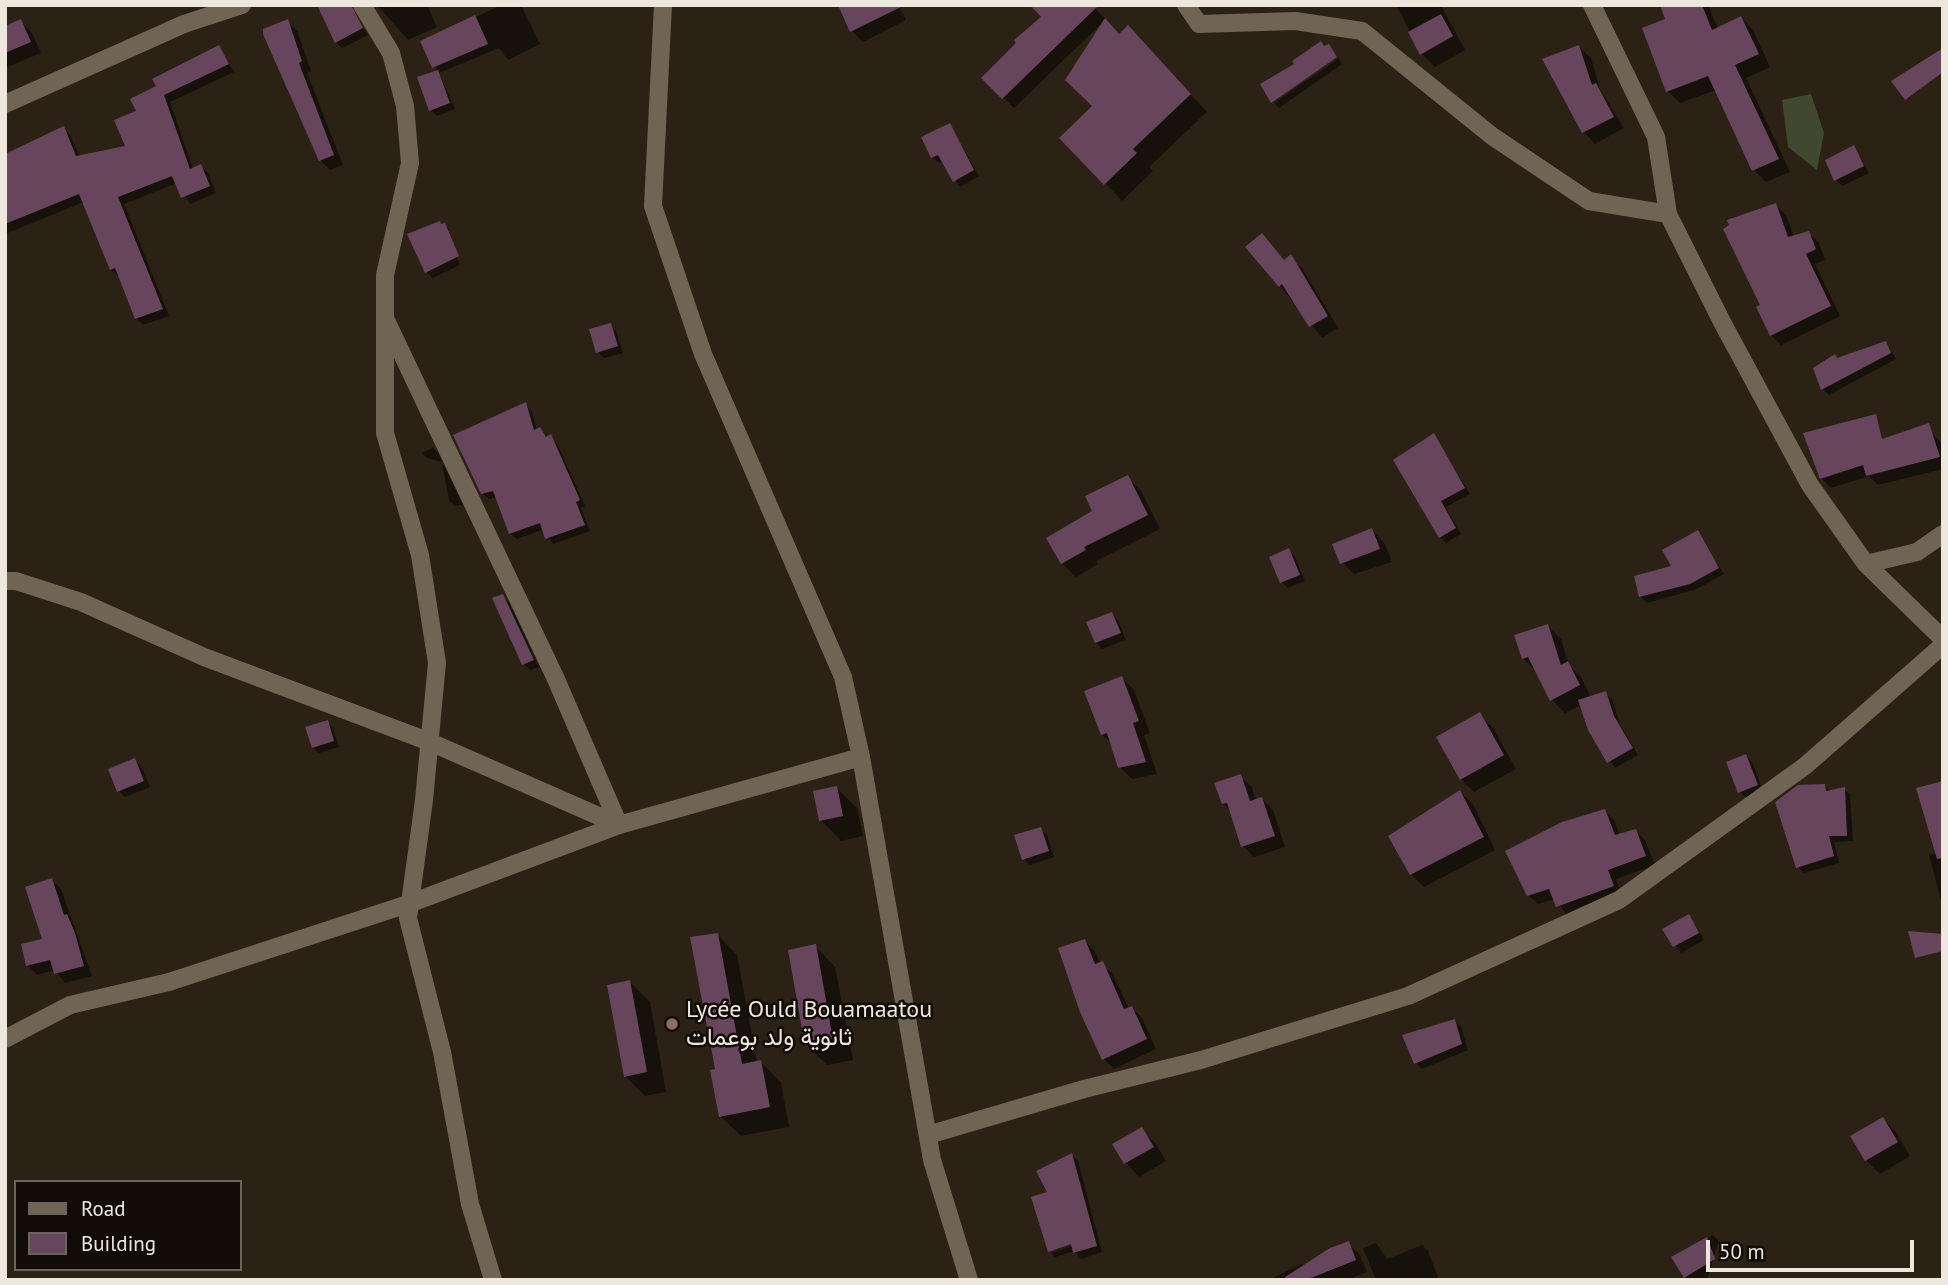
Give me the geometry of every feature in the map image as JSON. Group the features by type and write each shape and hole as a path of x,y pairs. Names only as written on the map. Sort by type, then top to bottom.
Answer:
{"street":[{"path":"5,104 184,24 242,5"},
{"path":"362,5 391,53 405,106 410,163 385,275 385,433 420,555 437,663 408,918 442,1052 470,1204 493,1280"},
{"path":"663,5 653,206 703,354 843,677 861,757 928,1135 969,1280"},
{"path":"1186,5 1199,24 1295,20 1362,31 1492,136 1589,201 1668,214"},
{"path":"1592,5 1656,137 1668,214 1722,322 1810,485 1866,564 1943,639"},
{"path":"385,318 555,677 619,825"},
{"path":"1866,564 1917,552 1943,534"},
{"path":"5,581 16,581 81,602 204,657 430,743 619,825"},
{"path":"928,1135 1084,1089 1201,1060 1408,996 1619,900 1805,766 1943,645"},
{"path":"5,1039 70,1005 169,982 411,903 619,825 861,757"}],"green space":[{"path":"1811,94 1824,133 1817,170 1788,147 1782,100"}],"building":[{"path":"317,5 351,5 363,28 335,43"},
{"path":"838,5 905,5 850,32"},
{"path":"1030,5 1099,5 1002,99 981,78 1016,43 1014,40 1041,17"},
{"path":"1660,5 1702,5 1712,30 1741,16 1759,54 1735,65 1779,159 1752,171 1708,76 1666,92 1642,28 1665,19"},
{"path":"1441,14 1453,36 1420,55 1408,32"},
{"path":"475,15 488,44 432,68 420,41"},
{"path":"1105,18 1119,34 1128,25 1191,94 1133,149 1137,153 1104,185 1059,138 1092,106 1065,80"},
{"path":"21,19 31,42 5,53 5,26"},
{"path":"288,19 302,61 299,63 334,155 319,161 263,34 263,29"},
{"path":"1321,41 1324,46 1329,44 1337,57 1271,103 1260,84 1294,64 1292,61"},
{"path":"219,45 229,64 164,95 190,169 201,164 210,186 181,198 172,176 118,197 163,309 135,319 115,268 110,270 79,194 5,224 5,154 64,126 76,156 125,146 114,120 136,111 130,99 156,86 152,79"},
{"path":"1579,45 1592,85 1596,83 1614,117 1582,133 1542,59"},
{"path":"1943,48 1943,72 1905,100 1891,81"},
{"path":"438,70 450,103 429,111 417,77"},
{"path":"950,123 974,170 953,182 938,155 931,158 921,137"},
{"path":"1854,145 1864,166 1834,181 1825,160"},
{"path":"1776,203 1788,237 1809,231 1816,249 1806,254 1831,306 1770,336 1756,307 1760,305 1723,229 1729,225 1727,220"},
{"path":"440,221 441,224 445,223 459,256 425,273 407,234"},
{"path":"1262,233 1284,260 1291,254 1328,316 1309,327 1282,284 1279,287 1245,247"},
{"path":"611,323 618,346 596,353 589,329"},
{"path":"1886,341 1891,353 1821,390 1813,368 1835,354 1837,358"},
{"path":"526,402 534,430 540,427 546,437 551,434 580,500 576,502 585,525 545,539 540,523 509,534 493,491 481,494 453,435"},
{"path":"1876,414 1882,439 1929,423 1940,457 1866,476 1863,465 1820,479 1803,433"},
{"path":"1434,433 1465,488 1441,501 1456,528 1439,538 1393,460"},
{"path":"1128,475 1148,515 1084,547 1086,550 1061,564 1046,538 1092,511 1085,496"},
{"path":"1372,528 1380,549 1340,564 1332,544"},
{"path":"1698,530 1719,568 1690,584 1639,597 1634,576 1671,566 1662,550"},
{"path":"1289,548 1300,575 1280,583 1269,557"},
{"path":"503,594 534,660 522,665 492,598"},
{"path":"1112,612 1121,633 1095,643 1086,622"},
{"path":"1548,624 1561,665 1568,661 1580,685 1550,701 1528,657 1522,659 1514,635"},
{"path":"1122,676 1139,721 1133,723 1146,762 1118,768 1107,733 1101,735 1084,691"},
{"path":"1606,691 1614,716 1633,748 1607,763 1588,730 1578,700"},
{"path":"1480,712 1504,755 1460,780 1436,737"},
{"path":"328,720 334,741 312,748 305,727"},
{"path":"1746,754 1758,785 1738,793 1726,762"},
{"path":"135,758 144,781 117,792 108,769"},
{"path":"1241,774 1250,801 1262,797 1275,836 1241,847 1227,803 1222,804 1214,783"},
{"path":"1943,781 1943,858 1937,859 1916,788"},
{"path":"1825,784 1826,791 1845,787 1847,836 1829,836 1834,856 1796,868 1775,802 1798,785"},
{"path":"837,786 843,816 819,821 813,791"},
{"path":"1460,790 1484,837 1410,875 1388,836"},
{"path":"1605,809 1615,835 1636,829 1646,856 1608,870 1614,886 1556,907 1549,889 1527,896 1505,851 1562,822"},
{"path":"1041,827 1049,851 1022,860 1014,835"},
{"path":"52,878 64,915 67,914 75,933 84,966 54,974 50,960 26,966 21,944 42,939 25,887"},
{"path":"1689,914 1699,933 1673,947 1662,929"},
{"path":"1908,931 1943,934 1943,951 1915,958"},
{"path":"718,933 742,1064 761,1060 770,1107 719,1117 710,1070 715,1069 690,937"},
{"path":"1085,939 1095,964 1103,961 1124,1009 1132,1006 1147,1039 1102,1060 1080,1012 1058,948"},
{"path":"816,944 833,1040 805,1046 788,950"},
{"path":"630,980 647,1072 624,1077 607,985"},
{"path":"1455,1019 1462,1044 1414,1064 1402,1035"},
{"path":"1883,1117 1898,1142 1865,1161 1850,1136"},
{"path":"1142,1127 1154,1147 1124,1164 1112,1144"},
{"path":"1072,1153 1097,1246 1073,1253 1071,1244 1048,1252 1031,1197 1047,1192 1036,1171"},
{"path":"1707,1237 1715,1259 1684,1278 1671,1257"},
{"path":"1349,1241 1356,1260 1306,1280 1287,1280 1285,1277 1330,1248"}],"place":[{"name":"Lycée Ould Bouamaatou ثانوية ولد بوعمات","path":"672,1024"}]}
